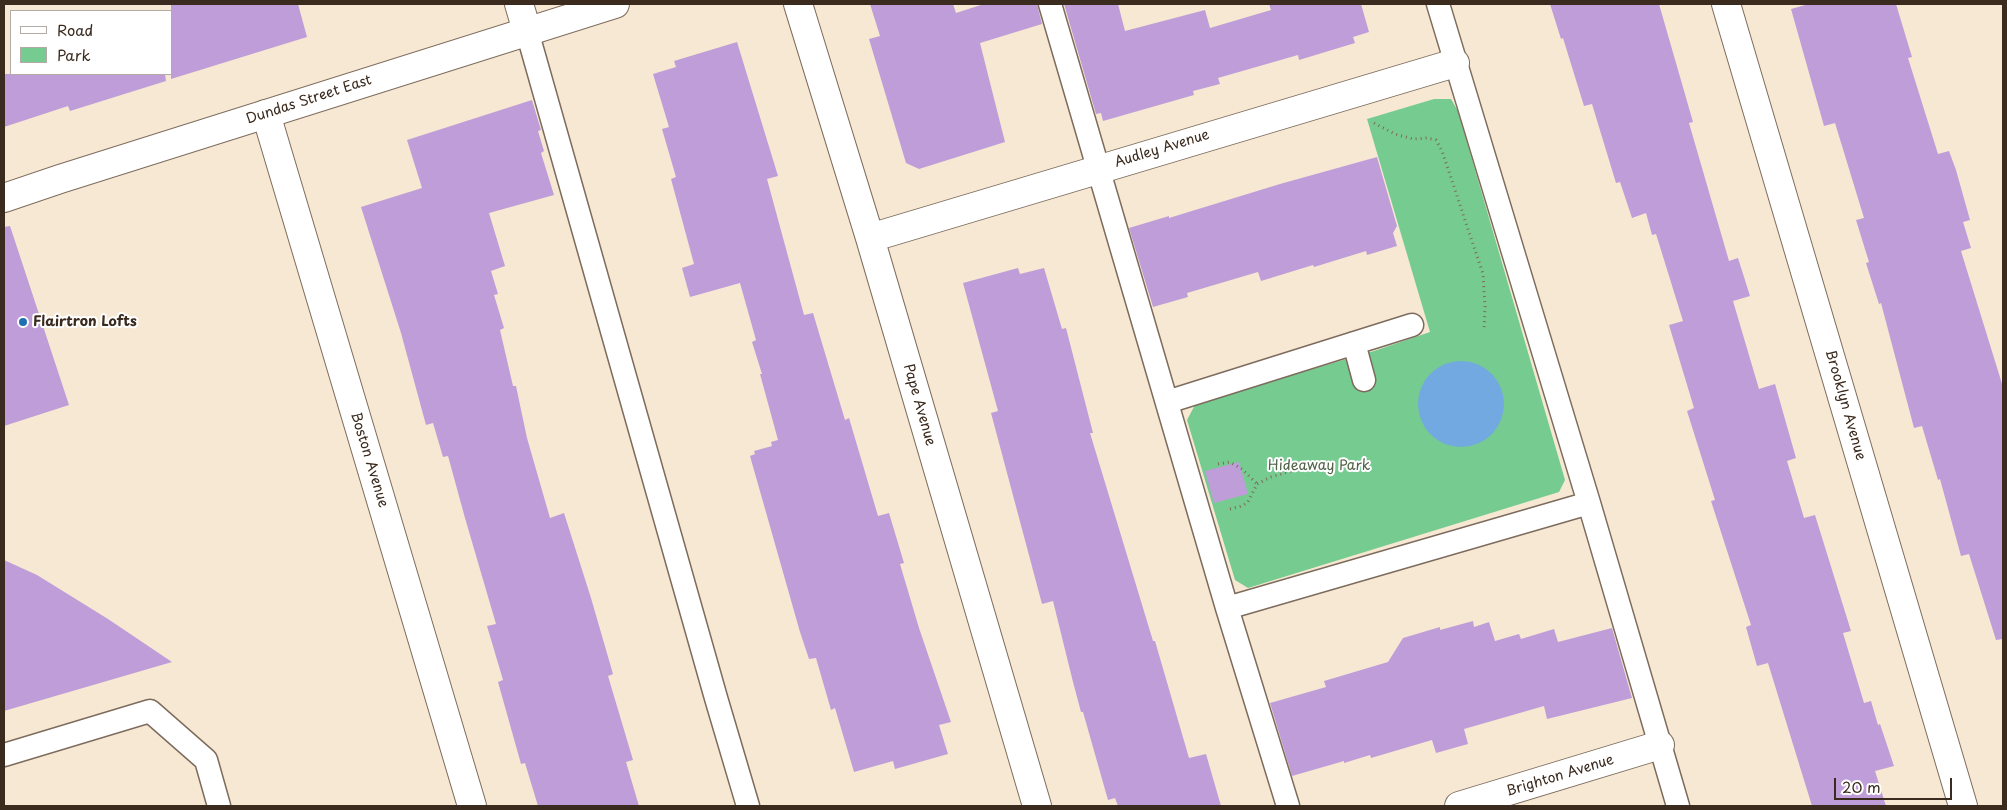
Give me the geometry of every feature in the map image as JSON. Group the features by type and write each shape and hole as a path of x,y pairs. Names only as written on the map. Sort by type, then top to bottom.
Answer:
{"street":[{"path":"519,4 527,32"},
{"name":"Dundas Street East","path":"4,198 615,4"},
{"name":"Pape Avenue","path":"798,4 870,238 1037,806"},
{"name":"Brooklyn Avenue","path":"1726,4 1963,806"},
{"name":"Audley Avenue","path":"870,238 1455,63"},
{"name":"Boston Avenue","path":"266,114 472,806"},
{"name":"Brighton Avenue","path":"1459,806 1660,745"}],"lane":[{"path":"1050,4 1227,608 1288,806"},
{"path":"1438,4 1590,503 1678,806"},
{"path":"527,32 713,689 748,806"},
{"path":"1167,402 1412,325"},
{"path":"1354,344 1364,380"},
{"path":"1227,608 1590,503"},
{"path":"4,754 150,711 206,760 219,806"}],"path":[{"path":"1370,119 1395,134 1413,139 1427,138 1436,140 1442,151 1483,274 1484,331"},
{"path":"1200,515 1242,506 1248,502 1257,484 1271,477 1328,460"},
{"path":"1210,466 1230,462 1242,469 1257,484"}],"green space":[{"name":"Hideaway Park","path":"1434,99 1451,99 1458,111 1565,480 1559,492 1248,588 1235,580 1187,420 1196,403 1374,351 1430,332 1367,119"}],"water":[{"path":"1453,361 1469,361 1478,364 1492,373 1501,387 1504,404 1501,421 1492,435 1478,444 1469,447 1453,447 1437,440 1425,428 1418,412 1418,396 1425,380 1437,368"}],"building":[{"path":"171,4 298,4 307,37 171,79"},
{"path":"870,4 953,4 956,13 984,4 1037,4 1042,24 980,43 1005,142 919,169 906,163 869,39 880,36"},
{"path":"1064,4 1118,4 1125,31 1205,10 1210,28 1271,10 1269,4 1361,4 1369,32 1353,37 1355,43 1299,60 1298,55 1218,78 1220,84 1193,91 1194,95 1103,121 1101,113 1096,114"},
{"path":"1550,4 1659,4 1693,122 1689,123 1729,261 1738,258 1750,296 1733,301 1759,389 1775,384 1796,458 1787,461 1804,518 1815,515 1851,631 1843,633 1864,703 1871,701 1894,766 1875,771 1886,806 1812,806 1768,663 1757,666 1746,627 1751,625 1711,501 1715,500 1687,411 1694,408 1669,325 1683,321 1656,234 1652,235 1646,213 1632,218 1620,182 1616,183 1592,104 1584,106 1563,38 1561,39"},
{"path":"1809,4 1896,4 1912,57 1908,58 1938,154 1949,151 1956,170 1970,220 1963,222 1971,248 1961,251 2003,387 2003,639 1996,640 1969,554 1961,556 1940,479 1938,480 1922,426 1914,428 1881,303 1879,304 1866,263 1869,262 1856,220 1864,218 1835,123 1824,126 1791,9"},
{"path":"737,42 778,176 767,179 804,315 813,313 845,420 849,418 878,516 889,513 904,563 900,564 919,628 951,722 939,725 948,754 895,769 893,761 854,772 835,708 831,710 816,658 809,659 800,632 750,456 755,454 754,451 772,446 771,442 778,440 752,342 756,340 740,283 690,297 682,268 694,264 671,179 676,177 662,129 669,127 653,74 676,67 674,61"},
{"path":"4,74 165,75 166,81 70,111 68,106 4,127"},
{"path":"532,100 541,130 538,131 544,151 541,153 554,195 489,213 505,266 491,271 498,294 494,295 504,328 500,330 513,386 516,386 527,438 550,518 564,513 613,674 608,676 633,760 626,762 639,806 538,806 525,763 521,764 498,682 503,680 487,626 496,624 448,456 443,457 433,423 426,425 401,333 361,207 422,188 407,140"},
{"path":"1377,157 1397,226 1393,233 1397,246 1367,255 1366,251 1261,281 1258,272 1187,293 1188,297 1153,307 1129,228"},
{"name":"Flairtron Lofts","path":"10,226 69,405 4,426 4,227"},
{"path":"1018,268 1020,274 1044,268 1062,329 1066,328 1093,433 1090,433 1153,641 1155,641 1189,758 1206,754 1221,806 1118,806 1115,798 1108,800 1083,712 1081,712 1053,601 1042,604 991,413 998,411 963,283"},
{"path":"1239,462 1248,494 1214,503 1205,471"},
{"path":"4,560 37,575 172,662 4,711"},
{"path":"1473,621 1474,627 1489,622 1495,641 1519,634 1521,639 1554,629 1558,642 1612,628 1632,698 1547,719 1544,706 1464,729 1468,744 1436,753 1432,740 1371,758 1370,755 1292,776 1270,703 1326,687 1324,681 1388,662 1403,638 1440,627 1440,630"}],"place":[{"name":"Flairtron Lofts","path":"23,322"}]}
